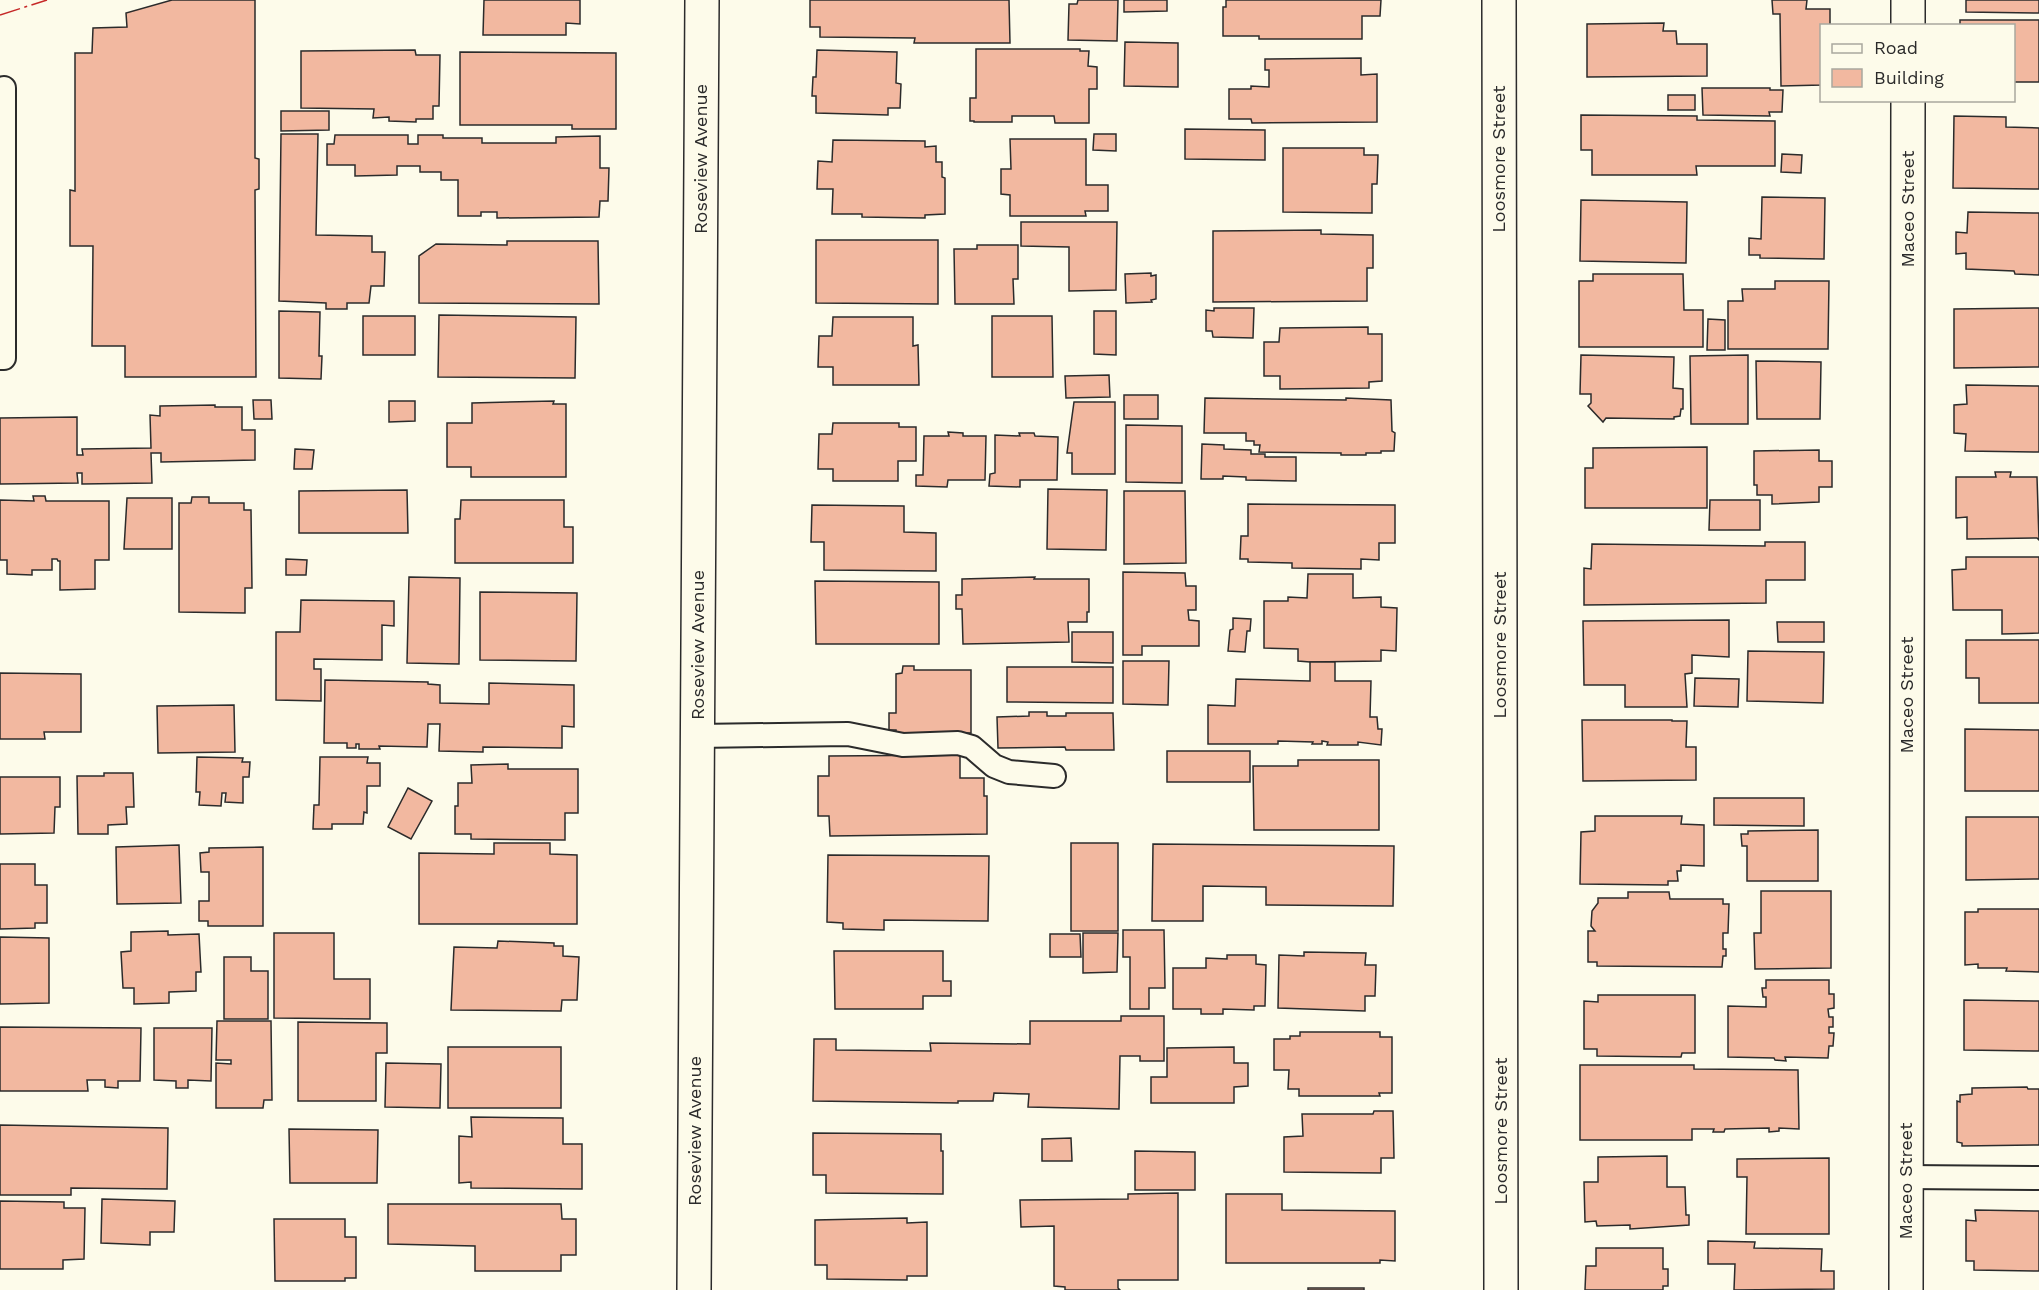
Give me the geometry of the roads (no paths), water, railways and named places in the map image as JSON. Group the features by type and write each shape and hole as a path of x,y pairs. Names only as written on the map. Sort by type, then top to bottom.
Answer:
{"street":[{"name":"Roseview Avenue","path":"694,1290 702,0"},
{"name":"Loosmore Street","path":"1499,0 1501,1290"},
{"path":"1908,0 1908,24"},
{"name":"Maceo Street","path":"1906,1290 1908,102"}],"lane":[{"path":"0,358 4,358 4,88"},
{"path":"697,736 848,734 903,745 958,743 972,747 994,766 1009,772 1054,776"},
{"path":"1906,1177 2039,1178"}]}
